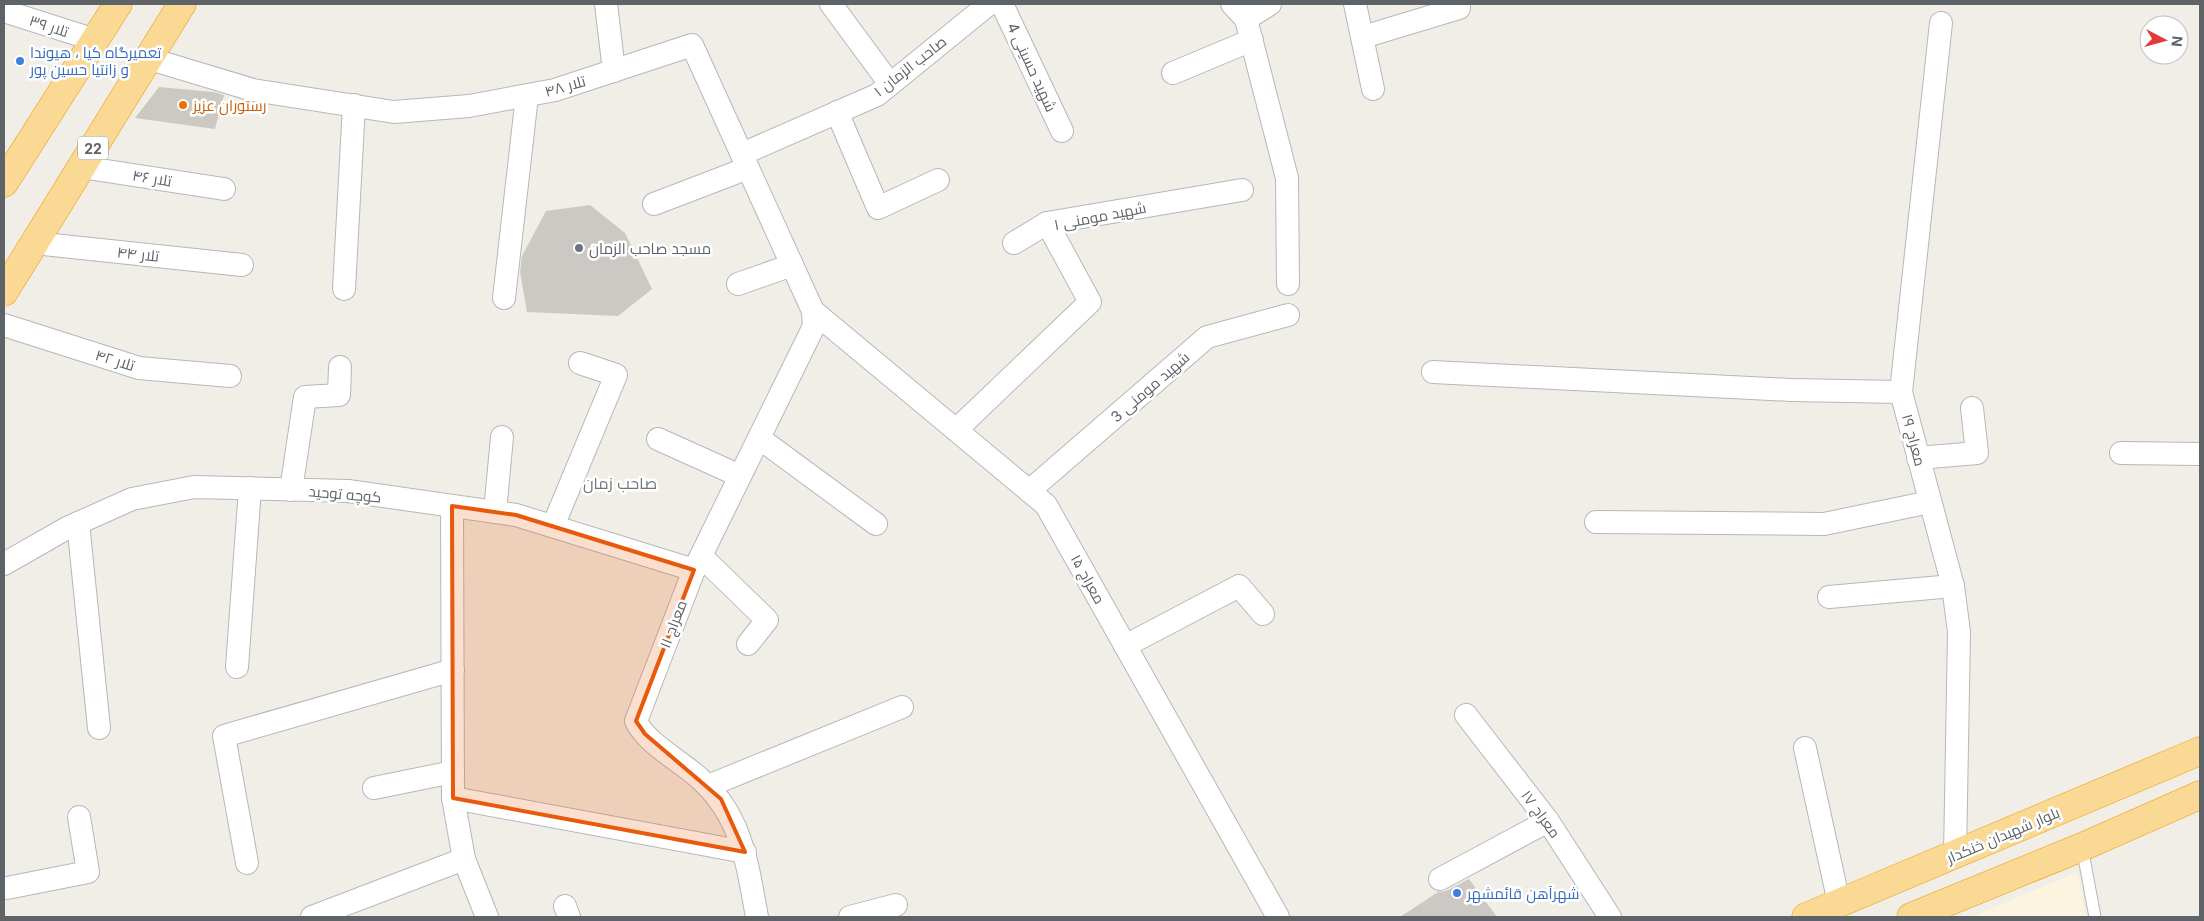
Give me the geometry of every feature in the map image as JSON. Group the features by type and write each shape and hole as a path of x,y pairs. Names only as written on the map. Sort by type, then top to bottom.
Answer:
{"highway":[{"path":"4,183 118,4"},
{"name":"22","path":"4,292 182,4"},
{"name":"بلوار شهیدان خنکدار","path":"1806,917 1955,856 2200,751"},
{"path":"1910,917 2082,847 2200,795"}],"street":[{"path":"606,4 614,71"},
{"path":"831,4 890,84"},
{"name":"صاحب الزمان ۱","path":"654,204 745,161 837,112 877,95 989,4"},
{"name":"شهید حسینی 4","path":"1002,4 1062,131"},
{"path":"1173,73 1243,21 1270,4"},
{"path":"1355,4 1374,89"},
{"path":"1363,38 1459,8"},
{"name":"تلار ۳۹","path":"4,11 95,40"},
{"path":"1243,21 1287,178 1288,284"},
{"name":"معراج ۱۹","path":"1941,23 1901,392 1953,586 1959,632 1955,856"},
{"name":"تلار ۴۸","path":"148,58 253,90 394,112 469,106 555,90 692,45 814,312"},
{"path":"504,298 526,96"},
{"path":"344,288 354,105"},
{"path":"837,112 878,208 938,180"},
{"name":"تلار ۴۶","path":"81,167 224,189"},
{"name":"شهید مومنی ۱","path":"956,430 1090,302 1048,223 1242,190"},
{"path":"1014,243 1048,223"},
{"name":"تلار ۴۴","path":"34,243 242,265"},
{"path":"738,284 792,264"},
{"name":"معراج ۱۵","path":"814,312 1046,505 1278,917"},
{"name":"معراج ۱۱","path":"757,917 745,852 735,822 721,799 645,734 636,721 698,563 814,326 814,312"},
{"name":"شهید مومنی 3","path":"1029,491 1207,337 1288,315"},
{"name":"تلار ۴۲","path":"4,325 139,368 230,376"},
{"path":"553,526 616,375 580,363"},
{"path":"291,490 305,397 339,395 340,367"},
{"path":"1433,372 1791,390 1901,392"},
{"path":"1918,458 1977,453 1972,408"},
{"path":"494,512 502,437"},
{"path":"759,438 876,524"},
{"path":"658,439 740,476"},
{"path":"2121,453 2200,454"},
{"name":"کوچه توحید","path":"4,564 78,522 132,499 194,487 348,491 516,515 698,563"},
{"path":"237,667 250,488"},
{"path":"1596,522 1824,524 1930,502"},
{"path":"452,506 453,798 464,859 487,917"},
{"path":"78,522 99,728"},
{"path":"698,563 767,620 748,644"},
{"path":"1125,646 1238,586 1263,614"},
{"path":"1829,597 1953,586"},
{"path":"246,863 224,736 452,670"},
{"path":"708,786 902,707"},
{"name":"معراج ۱۷","path":"1466,715 1548,821 1610,917"},
{"path":"1804,748 1839,904"},
{"path":"374,788 453,772"},
{"path":"453,798 745,852"},
{"path":"5,885 88,872 79,817"},
{"path":"1440,879 1548,821"},
{"path":"312,917 464,859"},
{"path":"850,917 896,905"}],"lane":[{"path":"2082,847 2095,917"}],"highlighted area":[{"path":"452,506 516,515 694,570 636,721 645,734 721,799 745,852 453,798"}],"shaded area":[{"path":"2078,872 2086,917 1971,917"}],"building":[{"name":"رستوران عزیز","path":"159,87 213,92 224,95 215,129 135,118"},
{"name":"مسجد صاحب الزمان","path":"590,205 625,233 652,289 618,316 527,312 520,272 522,256 546,211"},
{"name":"شهرآهن قائمشهر","path":"1469,879 1497,917 1400,917 1438,892 1446,891"}],"place":[{"name":"تعمیرگاه کیا ، هیوندا و زانتیا حسین پور","path":"20,61"},
{"name":"رستوران عزیز","path":"183,105"},
{"name":"مسجد صاحب الزمان","path":"579,248"},
{"name":"شهرآهن قائمشهر","path":"1457,893"}],"district":[{"name":"صاحب زمان","path":"620,483"}]}
